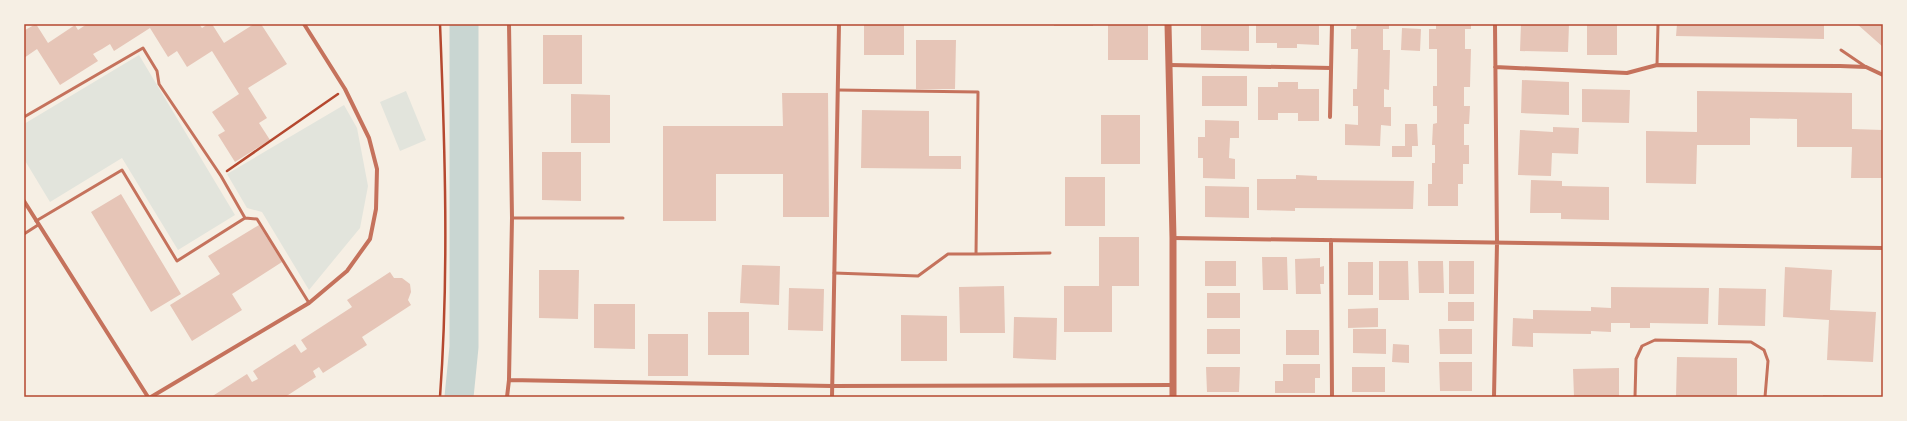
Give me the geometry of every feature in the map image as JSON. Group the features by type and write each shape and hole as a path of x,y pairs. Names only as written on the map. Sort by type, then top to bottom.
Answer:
{"street":[{"path":"24,201 150,397 309,303 347,271 370,239 376,209 377,169 369,138 345,89 304,24"},
{"path":"507,397 509,380 512,218 509,24"},
{"path":"832,397 839,24"},
{"path":"1168,24 1173,238 1173,397"},
{"path":"1330,117 1332,24"},
{"path":"1494,24 1497,243 1494,397"},
{"path":"1170,65 1331,68"},
{"path":"1495,67 1627,73 1657,65 1866,67 1883,75"},
{"path":"1173,238 1883,248"},
{"path":"1331,240 1332,397"},
{"path":"509,380 832,386 1172,385"}],"lane":[{"path":"1657,65 1658,24"},
{"path":"24,117 143,48 157,71 159,84 220,176 245,218"},
{"path":"1841,50 1866,67"},
{"path":"838,90 978,92 976,254"},
{"path":"24,234 37,223 122,170 177,261 245,218 258,219 309,303"},
{"path":"512,218 622,218"},
{"path":"834,273 918,276 948,254 1050,253"},
{"path":"1635,397 1636,359 1642,346 1655,340 1751,342 1764,350 1768,361 1765,397"}],"path":[{"path":"440,24 444,119 444,325 440,397"},
{"path":"220,176 345,89"}],"shaded area":[{"path":"139,55 235,215 178,250 122,158 50,202 24,159 24,124"},
{"path":"406,91 426,140 400,151 380,102"},
{"path":"344,105 357,128 368,186 360,228 309,290 262,212 247,208 227,174"}],"building":[{"path":"36,24 48,43 75,25 78,30 87,24 199,24 202,28 208,24 212,24 224,43 254,24 261,24 287,64 248,88 267,118 259,123 270,140 235,162 218,135 225,131 212,112 239,94 212,51 187,67 177,51 168,57 150,28 114,51 110,44 93,54 98,61 60,85 37,49 24,58 24,28 25,30"},
{"path":"864,24 904,24 904,55 864,55"},
{"path":"1054,24 1093,24 1093,26 1054,26"},
{"path":"1108,24 1148,24 1148,60 1108,60"},
{"path":"1201,24 1249,24 1249,51 1201,50"},
{"path":"1256,24 1319,24 1319,45 1297,44 1297,48 1277,48 1277,43 1256,43"},
{"path":"1357,24 1389,24 1389,29 1383,29 1383,50 1390,50 1389,90 1384,89 1384,107 1391,107 1391,126 1381,125 1380,146 1345,145 1345,124 1358,125 1358,106 1353,106 1353,89 1357,89 1358,49 1351,49 1351,29 1356,29"},
{"path":"1436,24 1471,24 1471,29 1465,29 1465,49 1471,49 1470,87 1464,87 1464,106 1470,106 1469,124 1464,124 1464,145 1469,145 1469,164 1463,164 1463,184 1458,184 1458,206 1428,206 1428,184 1432,184 1432,163 1435,163 1435,145 1432,145 1433,124 1437,123 1437,106 1433,106 1433,86 1437,86 1437,49 1429,49 1429,29 1436,29"},
{"path":"1521,24 1569,24 1568,52 1520,51"},
{"path":"1587,24 1617,24 1617,55 1587,55"},
{"path":"1677,24 1824,24 1824,39 1676,36"},
{"path":"1857,24 1883,24 1883,47"},
{"path":"1402,28 1421,29 1420,51 1401,50"},
{"path":"543,35 582,35 582,84 543,84"},
{"path":"916,40 956,40 955,89 916,89"},
{"path":"1202,76 1247,76 1247,106 1202,106"},
{"path":"1522,80 1569,82 1569,115 1521,113"},
{"path":"1278,82 1298,82 1298,89 1319,89 1319,121 1298,121 1298,113 1278,113 1278,120 1258,120 1258,87 1278,87"},
{"path":"1582,89 1630,90 1629,123 1582,122"},
{"path":"1697,91 1852,93 1852,129 1883,130 1883,178 1851,178 1852,147 1797,147 1797,119 1750,118 1750,145 1697,145 1696,184 1646,183 1646,131 1697,132"},
{"path":"782,93 828,93 829,217 783,217 783,174 716,174 716,221 663,221 663,126 783,126"},
{"path":"571,94 610,95 610,143 571,143"},
{"path":"862,110 929,111 929,156 961,156 961,169 861,168"},
{"path":"1101,115 1140,115 1140,164 1101,164"},
{"path":"1205,120 1239,121 1239,138 1230,138 1229,158 1235,159 1235,179 1203,178 1203,158 1198,158 1198,137 1205,137"},
{"path":"1405,124 1417,124 1418,146 1412,146 1412,157 1392,157 1392,146 1405,146"},
{"path":"1553,127 1579,128 1578,154 1552,153 1551,176 1518,175 1520,130 1553,132"},
{"path":"542,152 581,152 581,201 542,200"},
{"path":"1296,175 1317,176 1317,180 1414,181 1413,209 1295,208 1295,211 1257,210 1257,179 1296,179"},
{"path":"1065,177 1105,177 1105,226 1065,226"},
{"path":"1531,180 1562,181 1562,186 1609,187 1609,220 1561,219 1561,213 1530,213"},
{"path":"1205,186 1249,187 1249,218 1205,217"},
{"path":"121,194 181,294 151,312 91,212"},
{"path":"259,225 282,262 232,294 242,310 192,341 170,305 220,274 208,256"},
{"path":"1099,237 1139,237 1139,286 1112,286 1112,332 1064,332 1064,286 1099,286"},
{"path":"1262,257 1287,257 1288,290 1263,290"},
{"path":"1320,258 1320,267 1324,266 1324,284 1320,284 1321,294 1296,294 1295,259"},
{"path":"1205,261 1236,261 1236,286 1205,286"},
{"path":"1379,261 1408,261 1409,300 1379,300"},
{"path":"1418,261 1443,261 1444,293 1419,293"},
{"path":"1449,261 1474,261 1474,294 1449,294"},
{"path":"1348,262 1373,262 1373,295 1348,295"},
{"path":"742,265 780,266 779,305 740,303"},
{"path":"1785,267 1832,270 1830,310 1876,312 1873,362 1827,360 1829,320 1783,317"},
{"path":"539,270 579,270 578,319 539,318"},
{"path":"390,272 394,278 402,278 410,284 411,292 408,300 411,305 362,337 367,345 323,373 319,367 313,371 316,377 285,397 211,397 247,374 252,382 258,379 253,371 295,344 301,353 307,349 301,340 352,307 347,300"},
{"path":"1004,286 1005,333 960,333 959,287"},
{"path":"1611,287 1709,288 1708,324 1650,323 1650,328 1630,328 1630,323 1611,323 1611,332 1591,331 1591,334 1533,333 1533,347 1512,346 1513,318 1533,319 1533,310 1591,311 1591,307 1611,308"},
{"path":"789,288 824,289 823,331 788,330"},
{"path":"1719,288 1766,289 1765,326 1718,325"},
{"path":"1207,293 1240,293 1240,318 1207,318"},
{"path":"1448,302 1474,302 1474,321 1448,321"},
{"path":"594,304 635,304 635,349 594,348"},
{"path":"1378,308 1378,327 1348,328 1348,309"},
{"path":"708,312 749,312 749,355 708,355"},
{"path":"901,315 947,316 947,361 901,361"},
{"path":"1014,317 1057,318 1056,360 1013,358"},
{"path":"1207,329 1240,329 1240,354 1207,354"},
{"path":"1353,329 1386,329 1386,354 1353,353"},
{"path":"1439,329 1472,329 1472,354 1440,354"},
{"path":"1286,330 1319,330 1319,355 1286,355"},
{"path":"648,334 688,334 688,376 648,376"},
{"path":"1393,344 1409,345 1409,363 1392,362"},
{"path":"1677,357 1737,358 1737,397 1676,397"},
{"path":"1439,362 1472,362 1472,391 1440,391"},
{"path":"1283,364 1320,364 1320,378 1315,378 1315,393 1275,393 1275,381 1283,381"},
{"path":"1206,367 1240,367 1239,392 1207,392"},
{"path":"1352,367 1385,367 1385,392 1352,392"},
{"path":"1619,368 1619,397 1574,397 1573,369"},
{"path":"1823,395 1851,396 1851,397 1823,397"}],"waterway":[{"path":"459,397 464,347 464,24"}]}
